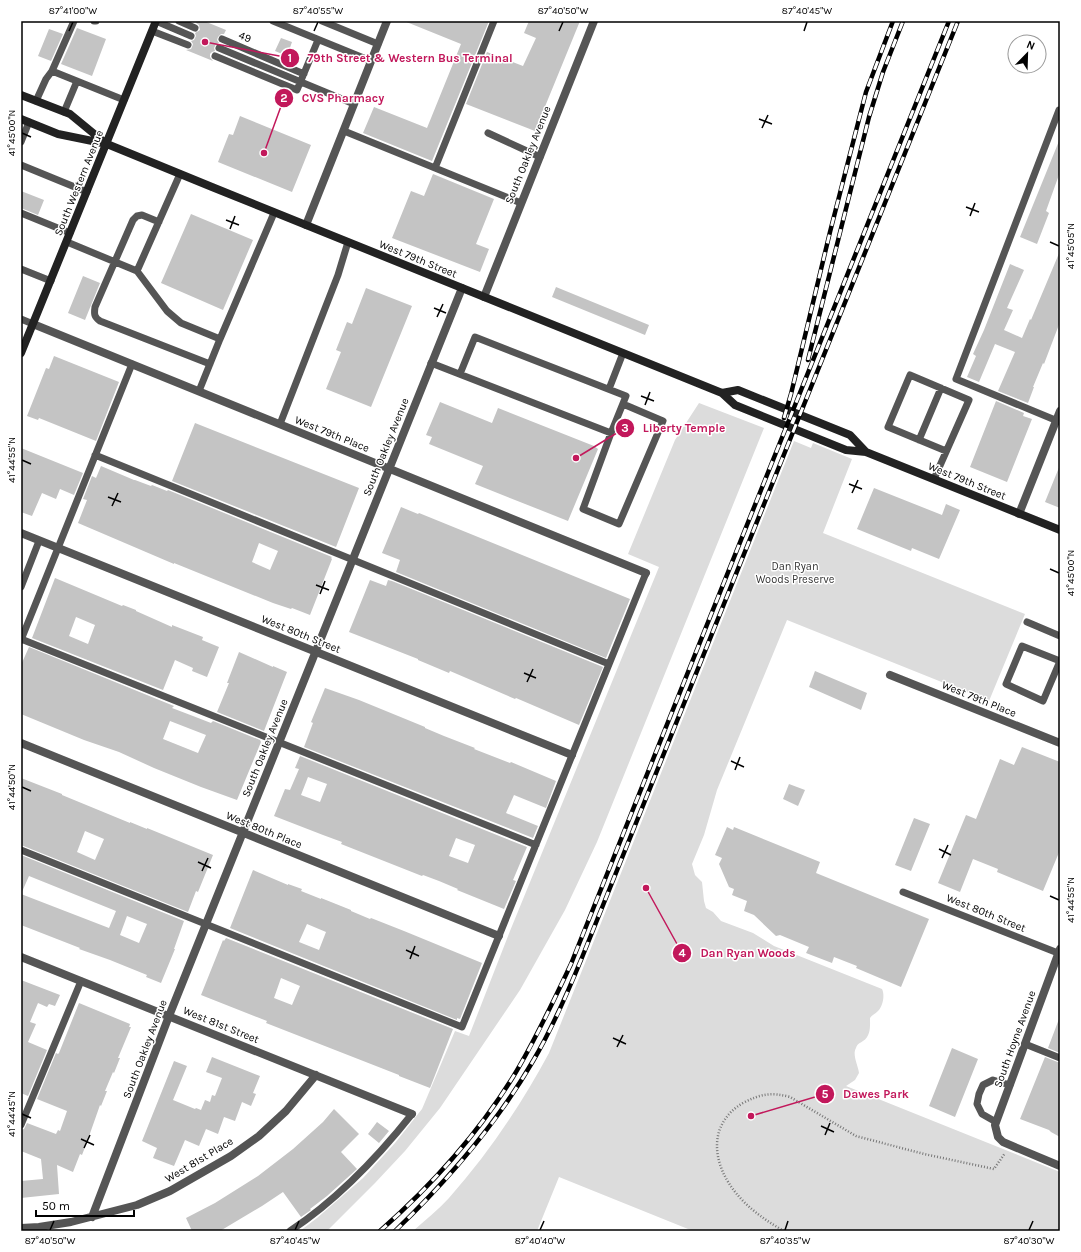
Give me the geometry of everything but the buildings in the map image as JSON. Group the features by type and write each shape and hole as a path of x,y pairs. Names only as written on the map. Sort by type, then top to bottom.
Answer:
{"main road":[{"name":"South Western Avenue","path":"21,354 156,21"},
{"name":"West 79th Street","path":"21,95 70,114 107,144"},
{"name":"West 79th Street","path":"25,120 58,134 107,144 274,213 722,393 735,405 846,450 866,452 1060,530"},
{"name":"West 79th Street","path":"722,393 738,390 836,429 850,435 866,452"}],"street":[{"path":"306,225 387,21"},
{"name":"South Oakley Avenue","path":"484,297 594,21"},
{"name":"South Oakley Avenue","path":"92,1217 169,1016 462,288"},
{"name":"West 79th Place","path":"33,324 646,573"},
{"path":"1019,514 1058,421 1060,411"},
{"name":"West 80th Street","path":"21,533 572,755"},
{"name":"West 79th Place","path":"890,675 1060,743"},
{"name":"West 80th Place","path":"21,743 243,834 499,936"},
{"name":"South Hoyne Avenue","path":"1059,952 996,1122 995,1131 1002,1142 1060,1166"},
{"name":"West 81st Street","path":"21,957 412,1114"},
{"name":"West 81st Place","path":"21,1228 39,1227 92,1217 137,1205 170,1191 231,1156 259,1136 286,1111 316,1075"},
{"path":"67,1231 71,1222"}],"lane":[{"path":"36,101 46,79 52,71 74,21"},
{"path":"156,21 191,36"},
{"path":"178,21 195,28"},
{"path":"273,21 371,61"},
{"path":"322,21 378,44"},
{"path":"435,168 494,21"},
{"path":"152,31 188,45"},
{"name":"49","path":"222,39 304,74"},
{"path":"215,56 297,90 318,40"},
{"path":"219,48 354,104"},
{"path":"52,71 124,100"},
{"path":"64,112 77,81"},
{"path":"1058,421 956,379 1059,110"},
{"path":"21,142 25,120"},
{"path":"344,131 521,203"},
{"path":"488,133 540,157"},
{"path":"21,165 87,192"},
{"path":"137,271 180,174"},
{"path":"21,213 70,233"},
{"path":"199,391 274,213"},
{"path":"159,222 142,216 138,216 133,220 116,262 95,307 95,318 210,364"},
{"path":"67,242 137,271 168,311 181,323 220,339"},
{"path":"280,424 338,275 348,242"},
{"path":"21,269 51,281"},
{"path":"21,319 33,324"},
{"path":"460,374 476,337 626,396 582,508 619,524 663,421 623,404"},
{"path":"609,389 623,353"},
{"path":"432,363 611,433"},
{"path":"132,364 21,640 536,845"},
{"path":"934,479 946,452 968,400 910,375 888,427 946,452"},
{"path":"919,440 941,388"},
{"path":"95,455 609,664"},
{"path":"21,587 39,541"},
{"path":"21,850 462,1027 646,573"},
{"path":"1027,622 1060,636"},
{"path":"1022,646 1060,661 1043,701 1006,684 1022,646"},
{"name":"West 80th Street","path":"903,892 1059,952"},
{"path":"21,1126 80,981"},
{"path":"1025,1044 1060,1058"},
{"path":"996,1122 982,1114 977,1104 978,1094 983,1085 993,1080 1010,1084"},
{"path":"290,1231 336,1197 392,1138 412,1114"}],"path":[{"path":"784,1231 748,1206 735,1192 725,1177 717,1150 716,1138 720,1125 728,1115 740,1105 752,1098 766,1094 779,1094 790,1097 856,1136 924,1154 994,1169 1005,1153"}],"green space":[{"path":"699,403 764,428 597,842 565,910 520,990 440,1108 405,1151 327,1231 300,1231 363,1178 395,1143 422,1109 455,1031 469,1036 510,931 659,567 628,554 675,440"},
{"name":"Dan Ryan Woods Preserve","path":"794,441 811,448 813,443 852,459 823,533 1025,614 989,701 787,620 717,790 704,835 692,864 695,875 702,882 706,908 713,912 721,921 753,933 774,946 882,989 882,1003 878,1011 870,1018 870,1031 866,1039 856,1047 855,1057 859,1073 855,1080 846,1086 1060,1172 1060,1231 693,1231 559,1177 537,1231 413,1231 445,1202 477,1164 515,1110 549,1053"}],"railway":[{"path":"784,418 866,92 893,21"},
{"path":"808,360 869,117 883,72 903,21"},
{"path":"380,1231 435,1178 469,1139 484,1119 513,1077 529,1050 571,964 949,21"},
{"path":"395,1231 434,1192 487,1129 519,1085 547,1036 559,1011 581,960 958,21"}],"place":[{"name":"79th Street & Western Bus Terminal","path":"205,42"},
{"name":"CVS Pharmacy","path":"264,153"},
{"name":"Liberty Temple","path":"576,458"},
{"name":"Dan Ryan Woods","path":"646,888"},
{"name":"Dawes Park","path":"751,1116"}]}
